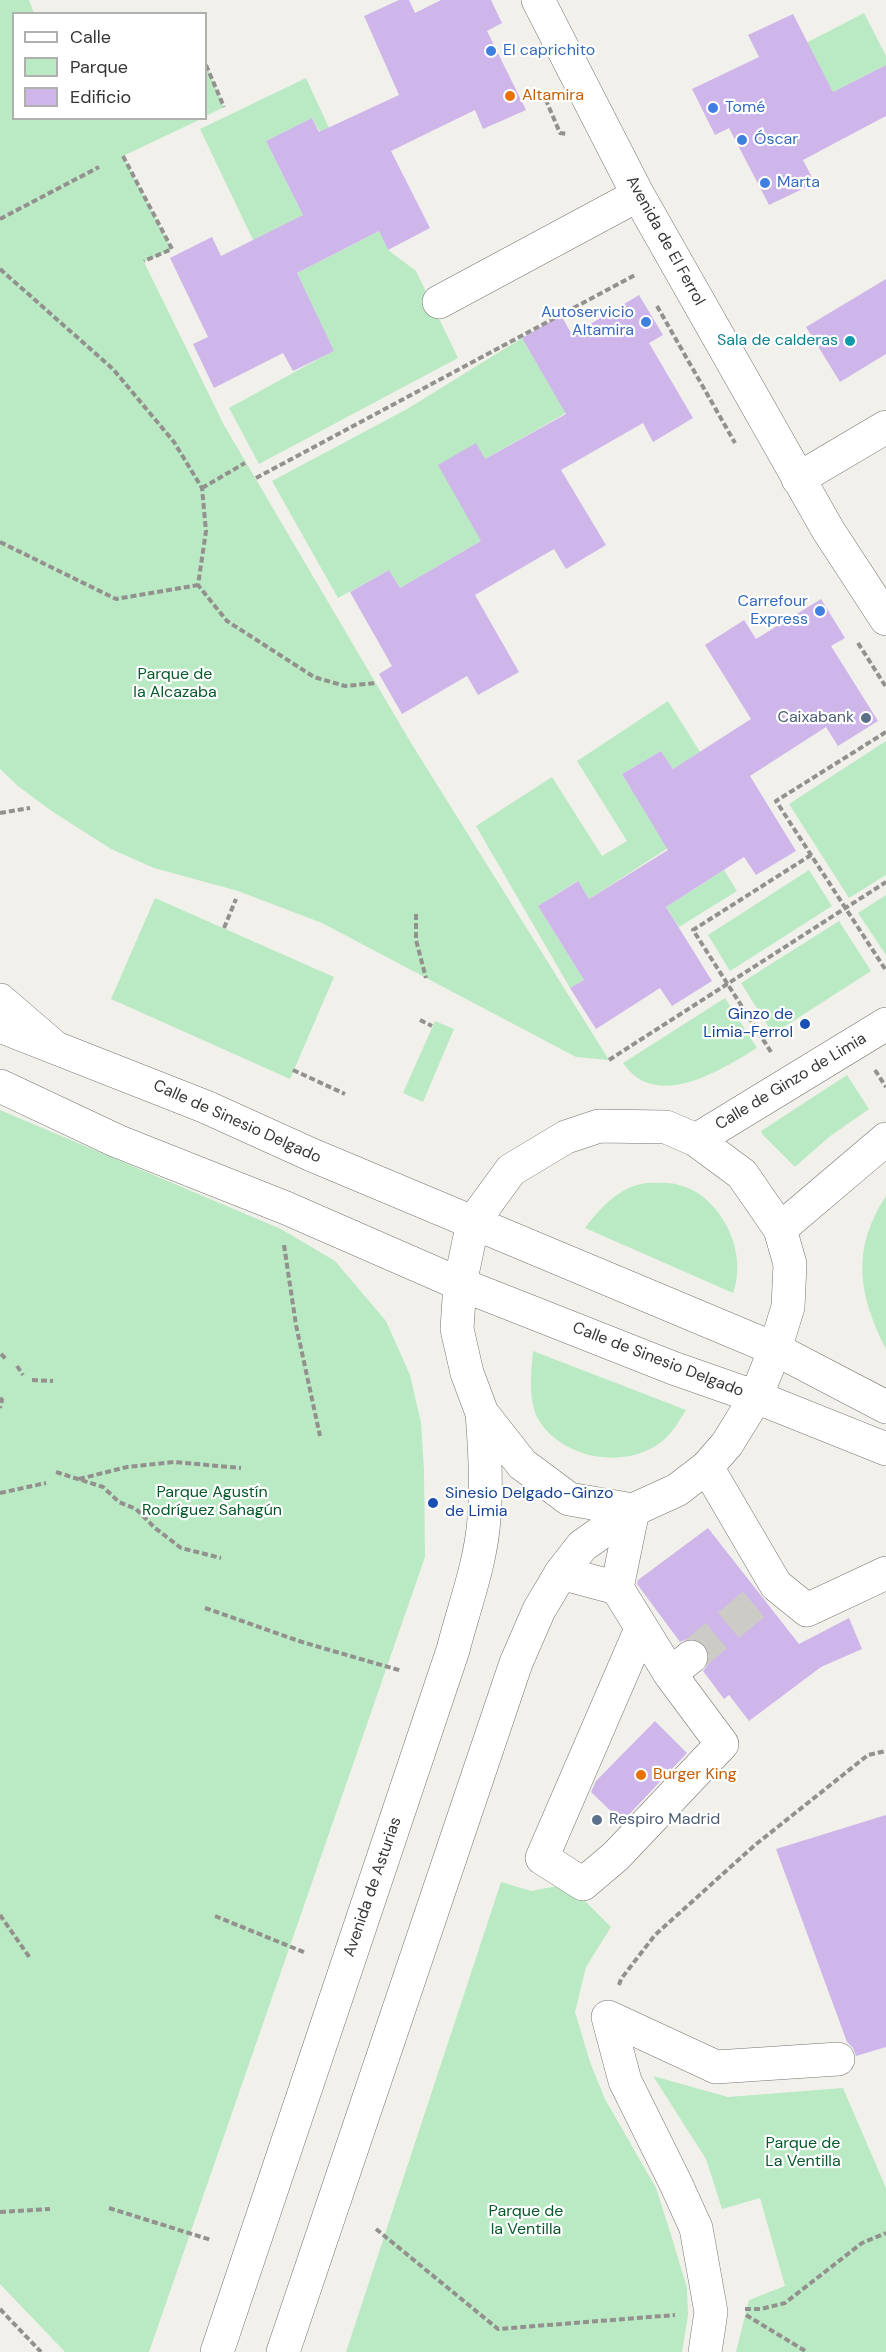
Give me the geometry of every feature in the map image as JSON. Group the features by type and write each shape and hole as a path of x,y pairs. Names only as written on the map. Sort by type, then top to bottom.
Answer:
{"main road":[{"name":"Avenida de El Ferrol","path":"538,0 638,195 798,479 886,619"},
{"path":"439,302 638,195"},
{"path":"798,479 886,427"},
{"path":"0,1000 57,1049"},
{"name":"Calle de Ginzo de Limia","path":"696,1140 886,1024"},
{"name":"Calle de Sinesio Delgado","path":"0,1026 206,1107 312,1155 775,1349 886,1407"},
{"name":"Calle de Sinesio Delgado","path":"0,1086 117,1141 286,1208 460,1284 886,1449"},
{"name":"Calle de Sinesio Delgado","path":"634,1125 666,1127 696,1140 742,1174 780,1229 790,1264 788,1307 775,1349 756,1397 727,1444 706,1467 677,1490 633,1510 569,1499 522,1464 482,1413 467,1373 457,1329 460,1284 473,1222 511,1170 566,1137 599,1126 634,1125"},
{"path":"780,1229 886,1139"},
{"name":"Avenida de Asturias","path":"218,2352 456,1639 474,1573 484,1521 486,1467 482,1413"},
{"path":"706,1467 769,1591 807,1610 886,1573"},
{"path":"283,2352 516,1663 538,1610 561,1573 582,1546 633,1510"},
{"path":"633,1510 617,1588 641,1629 681,1666 722,1744 616,1856 583,1884 543,1858 641,1629"},
{"path":"561,1573 617,1588"},
{"path":"608,2017 716,2067 838,2059"},
{"path":"608,2017 625,2081 696,2228 711,2312 705,2352"}],"path":[{"path":"207,67 224,107"},
{"path":"123,156 172,249 144,261"},
{"path":"0,219 99,167"},
{"path":"0,269 113,369 174,442 202,488 206,531 198,585 227,621 314,677 345,686 376,683"},
{"path":"255,478 635,275"},
{"path":"202,488 245,463"},
{"path":"0,542 116,599 198,585"},
{"path":"885,969 777,801 886,732"},
{"path":"0,813 30,808"},
{"path":"771,1052 693,930 811,855"},
{"path":"609,1060 886,882"},
{"path":"224,928 236,899"},
{"path":"416,914 416,940 426,978"},
{"path":"420,1020 432,1026"},
{"path":"293,1070 345,1094"},
{"path":"283,1240 296,1325 320,1436"},
{"path":"1,1354 6,1359"},
{"path":"17,1366 23,1375"},
{"path":"32,1380 53,1381"},
{"path":"0,1398 2,1400 0,1408"},
{"path":"78,1479 127,1467 174,1462 241,1468"},
{"path":"56,1472 103,1487 119,1502 135,1509 181,1548 220,1558"},
{"path":"0,1493 46,1483"},
{"path":"205,1608 302,1642 402,1671"},
{"path":"608,2017 621,1979 655,1935 755,1845 850,1769 868,1755 886,1751"},
{"path":"0,1915 30,1958"},
{"path":"215,1916 306,1953"},
{"path":"110,2208 211,2240"},
{"path":"0,2212 50,2209"},
{"path":"376,2229 498,2329 711,2312"},
{"path":"807,2352 798,2350 737,2310 761,2309 785,2303 862,2243 886,2233"},
{"path":"0,2309 41,2352"}],"green space":[{"name":"Parque de la Alcazaba","path":"0,0 29,0 34,12 12,12 12,120 199,120 123,156 172,249 144,262 224,425 411,743 609,1060 576,1057 322,923 238,891 154,868 111,849 53,812 19,787 0,769"},
{"path":"864,13 886,56 886,65 833,92 806,43"},
{"path":"207,67 224,107 207,116"},
{"path":"306,78 329,128 320,132 312,118 266,141 303,215 253,240 200,129"},
{"path":"379,231 388,250 416,271 458,358 259,464 229,408 333,351 297,273"},
{"path":"522,338 566,413 485,459 481,541 400,588 389,570 338,598 272,481 407,409"},
{"path":"668,701 700,752 673,769 661,751 622,774 668,848 589,899 577,881 538,906 584,980 570,988 476,826 552,777 602,856 627,841 577,761"},
{"path":"886,741 886,875 849,898 789,804"},
{"path":"724,870 737,891 679,927 666,907"},
{"path":"809,870 832,906 730,971 708,935"},
{"path":"886,895 886,955 858,913"},
{"path":"155,898 334,977 290,1079 111,999"},
{"path":"839,921 871,971 773,1034 741,983"},
{"path":"725,998 757,1048 726,1067 689,1082 670,1086 653,1084 637,1077 623,1063"},
{"path":"435,1021 454,1029 423,1102 403,1093"},
{"path":"847,1075 869,1109 829,1137 794,1166 761,1131"},
{"name":"Parque Agustín Rodríguez Sahagún","path":"0,1110 281,1229 335,1261 386,1321 410,1375 421,1423 425,1557 149,2352 65,2352 0,2284"},
{"path":"646,1183 679,1185 704,1197 714,1207 723,1219 735,1246 737,1274 733,1293 585,1228 597,1213 619,1193"},
{"path":"886,1196 886,1349 869,1310 862,1272 867,1235"},
{"path":"533,1351 686,1410 666,1438 642,1452 626,1457 610,1458 576,1451 561,1443 538,1419 531,1386"},
{"name":"Parque de la Ventilla","path":"501,1882 531,1891 568,1884 611,1927 586,1967 575,2012 590,2062 605,2099 656,2188 672,2238 687,2288 688,2315 682,2352 346,2352"},
{"name":"Parque de La Ventilla","path":"653,2076 728,2097 843,2088 886,2188 886,2352 736,2352 749,2300 785,2286 760,2198 722,2209 706,2159"}],"building":[{"path":"399,0 409,0 415,13 441,0 491,0 502,23 487,31 526,110 483,129 475,110 391,151 430,228 388,250 379,231 297,273 334,351 293,371 283,353 214,388 193,344 208,337 170,258 212,237 221,256 303,215 266,141 312,118 319,132 399,95 364,16"},
{"path":"793,14 833,92 886,65 886,116 803,160 815,183 769,205 729,128 715,135 692,89 759,57 748,35"},
{"name":"Sala de calderas","path":"886,279 886,354 840,382 806,327"},
{"path":"639,295 663,335 649,343 693,418 653,442 643,423 561,470 606,545 566,569 554,549 475,595 519,672 478,695 467,676 402,714 379,674 392,666 350,592 389,570 400,588 481,541 438,465 476,443 485,459 566,414 522,338 561,315 572,335"},
{"path":"821,599 845,638 831,646 878,721 838,746 826,727 750,776 796,851 756,875 744,857 666,907 712,981 672,1006 660,988 596,1029 570,988 584,980 538,906 578,881 589,899 668,850 622,774 661,751 673,769 751,719 705,645 744,620 756,639"},
{"path":"708,1528 799,1644 849,1618 862,1649 821,1667 749,1721 729,1695 724,1699 703,1671 710,1655 705,1645 697,1639 689,1638 680,1642 637,1584 638,1580"},
{"name":"Burger King","path":"655,1721 687,1753 622,1822 591,1792 596,1781"},
{"path":"886,1815 886,2047 856,2056 853,2048 847,2042 776,1849"}],"tunnel":[{"path":"691,1657 762,1597"}],"place":[{"name":"El caprichito","path":"491,51"},
{"name":"Altamira","path":"510,96"},
{"name":"Tomé","path":"713,108"},
{"name":"Óscar","path":"742,140"},
{"name":"Marta","path":"765,183"},
{"name":"Autoservicio Altamira","path":"646,322"},
{"name":"Sala de calderas","path":"850,341"},
{"name":"Carrefour Express","path":"820,611"},
{"name":"Caixabank","path":"866,718"},
{"name":"Ginzo de Limia-Ferrol","path":"805,1024"},
{"name":"Sinesio Delgado-Ginzo de Limia","path":"433,1503"},
{"name":"Burger King","path":"641,1775"},
{"name":"Respiro Madrid","path":"597,1820"}]}
